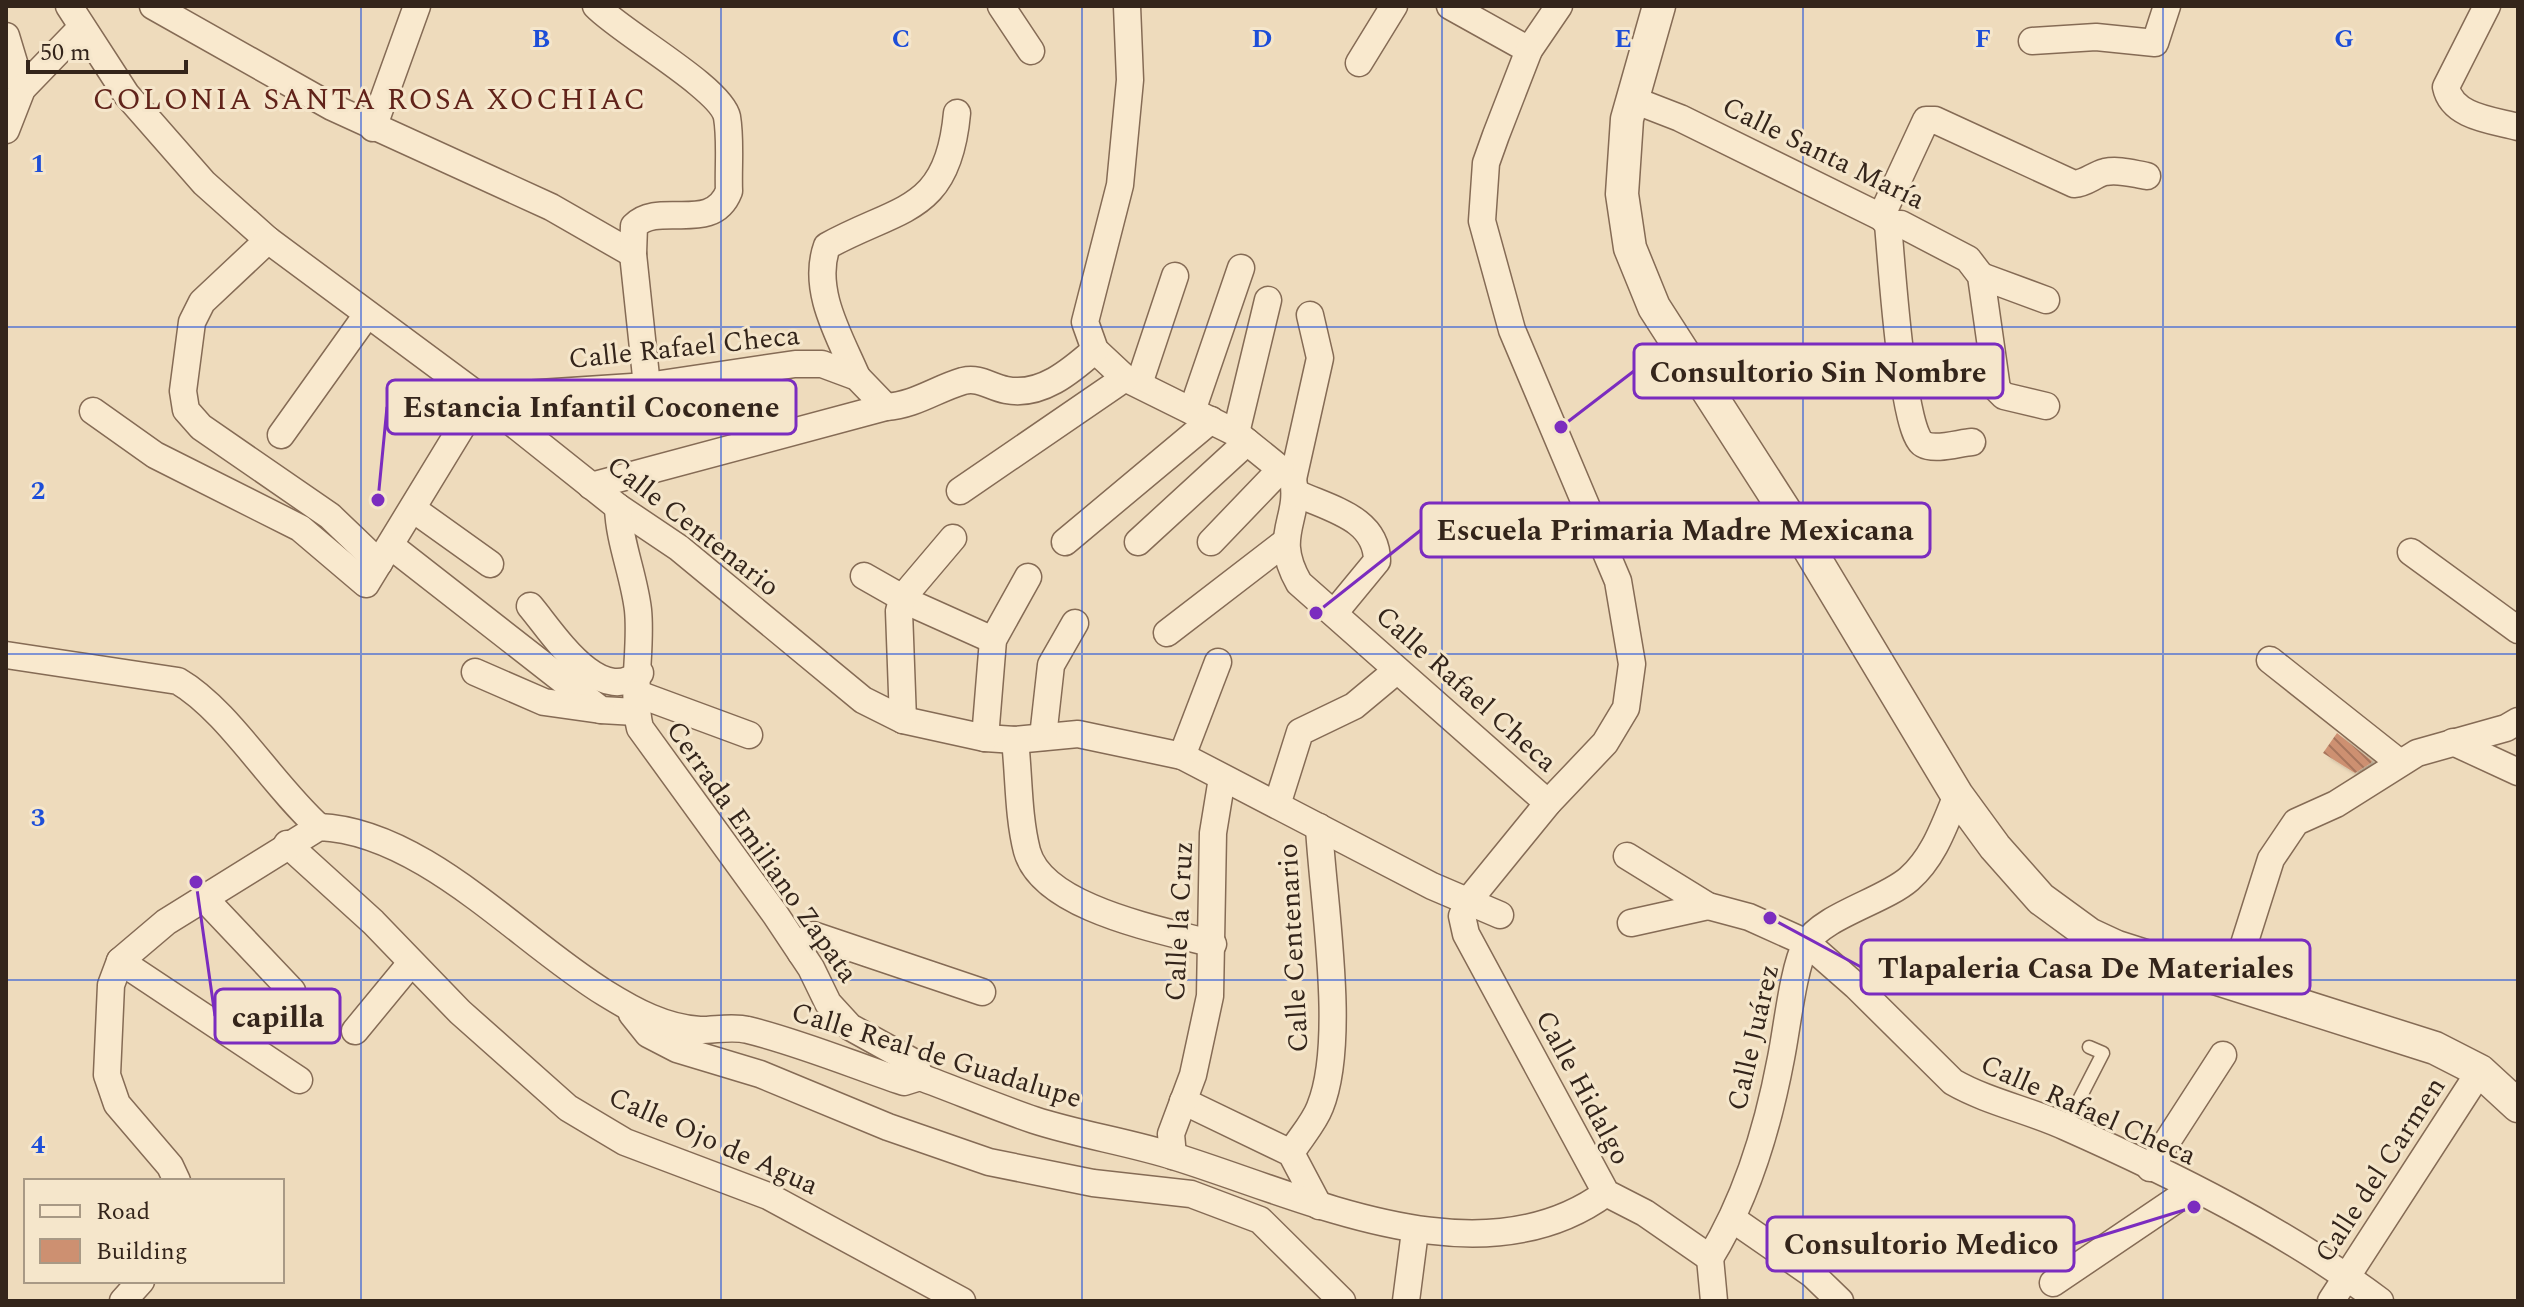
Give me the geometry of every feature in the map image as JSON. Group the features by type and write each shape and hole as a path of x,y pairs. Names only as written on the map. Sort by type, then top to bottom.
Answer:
{"street":[{"path":"153,6 373,128 551,207 633,254"},
{"path":"373,128 417,6"},
{"path":"596,6 623,30 711,93 727,117 729,191 724,203 706,214 650,218 636,223 633,254 647,386"},
{"path":"1001,6 1031,51"},
{"path":"1127,6 1130,80 1120,185 1085,322 1095,350 1132,381 1241,437 1290,480 1365,525 1377,545 1377,561 1335,612"},
{"path":"1359,63 1394,6"},
{"path":"1450,6 1529,50"},
{"path":"1469,900 1548,803 1605,743 1626,708 1632,664 1618,581 1512,330 1482,221 1486,163 1529,50 1559,6"},
{"path":"1659,6 1631,99 1622,194 1630,248 1654,307 1805,542 1957,795 2015,873 2065,918 2117,947 2435,1048 2505,1087"},
{"path":"2032,41 2096,37 2155,43 2167,6"},
{"path":"2487,6 2446,87 2448,98 2462,111 2518,127"},
{"path":"6,130 22,89 75,17"},
{"name":"Calle Centenario","path":"75,17 126,94 204,183 268,240 366,316 480,397 618,507 679,548 863,700 903,720 985,738 1015,740 1078,734 1182,756 1432,886 1500,915"},
{"path":"6,36 22,89"},
{"name":"Calle Santa María","path":"1631,99 1680,118 1885,220 1901,224 1968,259 1981,276"},
{"path":"857,377 827,304 822,278 827,246 902,213 931,192 948,156 957,113"},
{"path":"1972,442 1933,447 1924,445 1916,438 1904,383 1885,220 1926,120 1935,120 2074,184 2088,183 2102,172 2147,176"},
{"path":"268,240 202,302 192,322 184,378 186,410 201,427 385,554 601,710"},
{"path":"1065,542 1202,416 1241,268"},
{"path":"960,491 1132,381 1175,276"},
{"path":"2046,300 1981,276 1997,389 2004,396 2046,406"},
{"path":"1138,542 1241,437 1268,300"},
{"path":"1167,633 1284,543 1290,480 1320,358 1310,315"},
{"path":"281,435 366,316"},
{"path":"591,486 886,407 906,405 965,381 981,380 1007,390 1049,384 1071,371 1095,350"},
{"name":"Calle Rafael Checa","path":"480,397 647,386 795,364 822,364 857,377 886,407"},
{"path":"93,411 155,455 300,528 366,584 480,397"},
{"path":"1211,542 1290,480"},
{"name":"Cerrada Emiliano Zapata","path":"618,507 619,530 637,607 640,728 801,953 828,1003 850,1027 915,1063 920,1077"},
{"path":"413,509 490,564"},
{"path":"903,720 899,611 903,597 953,538"},
{"name":"Calle Rafael Checa","path":"1284,543 1289,565 1299,583 1548,803"},
{"path":"2411,552 2518,630"},
{"path":"864,576 993,640"},
{"path":"985,738 993,640 1028,577"},
{"path":"530,606 582,668 617,682 631,681 638,693 749,735"},
{"path":"1043,737 1051,665 1075,623"},
{"path":"6,655 178,681 199,693 290,801 319,827 287,844 166,922 120,961 111,985 107,1075 117,1104 170,1166 176,1179"},
{"path":"2270,660 2400,763"},
{"path":"1182,756 1218,662"},
{"path":"1277,805 1300,732 1354,706 1396,671"},
{"name":"Cerrada Emiliano Zapata","path":"475,672 544,702 601,710 638,693"},
{"path":"2232,982 2271,859 2296,822 2336,804 2417,753 2518,721"},
{"path":"1015,740 1028,852 1046,881 1083,903 1213,944"},
{"path":"2453,742 2518,772"},
{"name":"Calle la Cruz","path":"1173,1156 1171,1134 1193,1075 1210,996 1213,833 1222,778"},
{"name":"Calle Juárez","path":"1710,1258 1734,1220 1778,1074 1807,943 1849,910 1878,899 1907,881 1937,842 1957,795"},
{"name":"Calle Real de Guadalupe","path":"319,827 346,830 402,851 630,1007 682,1028 744,1029 776,1037 904,1082 920,1077 1035,1121 1173,1156 1319,1206 1415,1231 1525,1230 1583,1209 1606,1193"},
{"name":"Calle Centenario","path":"1291,1153 1320,1108 1330,1063 1331,1011 1319,827"},
{"name":"Calle Ojo de Agua","path":"287,844 460,1012 568,1108 625,1142 768,1196 962,1301"},
{"name":"Calle Rafael Checa","path":"1627,856 1708,906 1749,917 1807,943 1856,986 1953,1082 1971,1092 2065,1127 2192,1189 2281,1236 2380,1301"},
{"path":"204,898 260,961 292,991"},
{"name":"Calle Hidalgo","path":"1469,900 1462,916 1466,934 1606,1193 1645,1213 1710,1258"},
{"path":"1631,923 1708,906"},
{"path":"801,953 805,941 813,935 982,992"},
{"path":"120,961 299,1080"},
{"path":"355,1031 411,963"},
{"path":"630,1007 635,1023 670,1046 760,1074 888,1127 989,1162 1093,1183 1191,1194 1260,1220 1342,1301"},
{"path":"2150,1168 2223,1055"},
{"name":"Calle del Carmen","path":"2331,1301 2347,1277 2505,1087"},
{"path":"1183,1101 1291,1153 1319,1206"},
{"path":"2053,1283 2192,1189"},
{"path":"1734,1220 1812,1274 1840,1301"},
{"path":"1406,1301 1415,1231"},
{"path":"1710,1258 1714,1301"},
{"path":"123,1301 139,1283"}],"lane":[{"path":"2065,1127 2103,1053 2089,1047"}],"building":[{"path":"2337,733 2371,763 2355,773 2323,753"}],"place":[{"name":"Consultorio Sin Nombre","path":"1561,427"},
{"name":"Estancia Infantil Coconene","path":"378,500"},
{"name":"Escuela Primaria Madre Mexicana","path":"1316,613"},
{"name":"capilla","path":"196,882"},
{"name":"Tlapaleria Casa De Materiales","path":"1770,918"},
{"name":"Consultorio Medico","path":"2194,1207"}],"district":[{"name":"COLONIA SANTA ROSA XOCHIAC","path":"370,99"}]}
